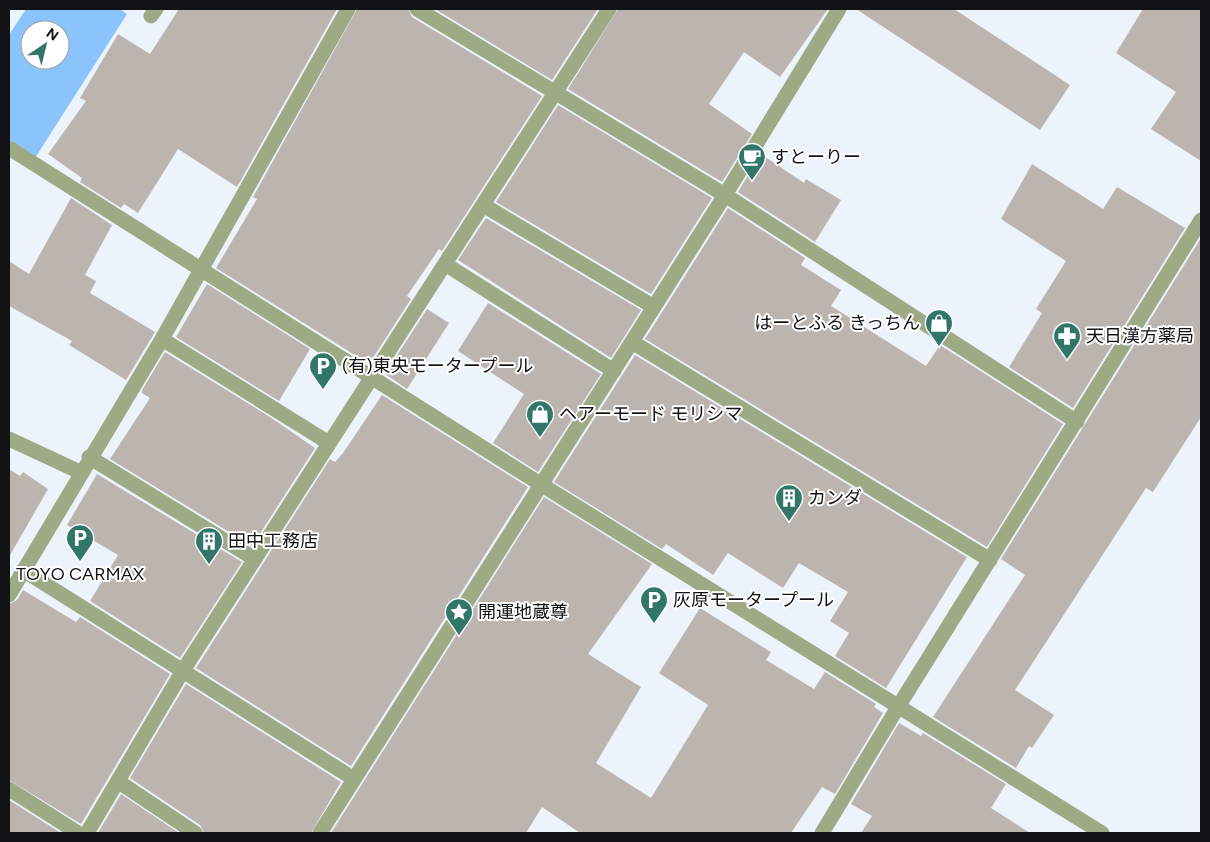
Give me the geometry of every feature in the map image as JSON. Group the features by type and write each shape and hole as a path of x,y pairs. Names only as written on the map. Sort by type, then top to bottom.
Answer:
{"street":[{"path":"9,595 80,472 202,270 348,9"},
{"path":"417,9 725,195 1077,422"},
{"path":"87,833 119,782 182,672 609,9"},
{"path":"320,833 725,195 839,9"},
{"path":"9,148 542,485 1102,833"},
{"path":"483,205 654,306"},
{"path":"822,833 898,707 1201,220"},
{"path":"445,264 614,371"},
{"path":"162,339 329,443"},
{"path":"632,342 990,560"},
{"path":"9,439 80,472"},
{"path":"89,457 255,559"},
{"path":"23,570 354,779"},
{"path":"119,782 195,833"},
{"path":"9,789 78,833"}],"shaded area":[{"path":"26,9 120,9 127,14 35,158 9,139 9,35"}],"building":[{"path":"179,9 337,9 237,187 178,149 138,213 124,204 121,208 80,182 82,178 48,154 86,101 80,98 118,34 150,54"},
{"path":"357,9 408,9 412,17 542,96 442,251 439,249 407,296 411,299 369,364 216,268 257,199 253,197"},
{"path":"435,9 598,9 552,80"},
{"path":"618,9 828,9 780,77 744,52 709,104 752,134 722,182 568,89"},
{"path":"856,9 954,9 1070,85 1040,130"},
{"path":"1143,9 1201,9 1201,161 1151,129 1176,92 1116,53"},
{"path":"558,105 712,198 651,294 496,202"},
{"path":"761,154 804,183 806,179 841,200 815,242 738,192"},
{"path":"1032,164 1103,209 1117,187 1185,228 1073,408 1009,367 1042,313 1036,309 1066,261 1001,219"},
{"path":"71,198 112,225 85,275 96,281 90,293 155,332 126,380 69,345 72,341 9,306 9,261 29,274"},
{"path":"728,208 805,258 801,265 841,290 831,306 926,366 940,345 1063,424 987,547 645,339"},
{"path":"486,218 641,310 611,358 458,260"},
{"path":"1201,238 1201,417 1153,492 1146,488 1015,690 1054,715 1032,748 1029,746 1016,768 933,717 1025,575 1001,559"},
{"path":"207,284 310,349 279,401 176,337"},
{"path":"488,303 601,374 538,472 493,443 524,394 458,351"},
{"path":"427,309 449,323 407,389 385,374"},
{"path":"165,352 270,417 315,448 252,546 110,459 150,398 142,393 142,390"},
{"path":"635,355 967,557 886,688 835,656 849,633 830,621 848,592 799,563 783,588 728,553 713,575 666,544 662,549 554,482"},
{"path":"382,395 528,487 351,766 196,668 330,459 335,462 343,453"},
{"path":"9,469 20,476 23,472 48,489 9,557"},
{"path":"97,474 242,562 180,658 90,601 118,555 67,525"},
{"path":"544,497 652,564 588,654 641,687 596,763 651,798 708,705 659,673 700,608 771,652 766,660 814,689 825,672 876,704 874,707 883,713 835,794 822,787 791,833 580,833 542,807 526,833 331,833"},
{"path":"23,590 76,622 80,617 170,674 81,824 9,780 9,604 17,600"},
{"path":"186,684 341,782 311,833 204,833 200,825 130,778"},
{"path":"899,723 921,736 923,733 1006,784 991,808 1030,833 861,833 872,816 851,804"},
{"path":"121,794 179,833 98,833"},
{"path":"9,800 61,833 9,833"}],"place":[{"name":"すとーりー","path":"752,181"},
{"name":"はーとふる きっちん","path":"939,347"},
{"name":"天日漢方薬局","path":"1067,360"},
{"name":"(有)東央モータープール","path":"323,390"},
{"name":"ヘアーモード モリシマ","path":"540,438"},
{"name":"カンダ","path":"789,522"},
{"name":"TOYO CARMAX","path":"80,562"},
{"name":"田中工務店","path":"209,565"},
{"name":"灰原モータープール","path":"654,624"},
{"name":"開運地蔵尊","path":"459,636"}]}
